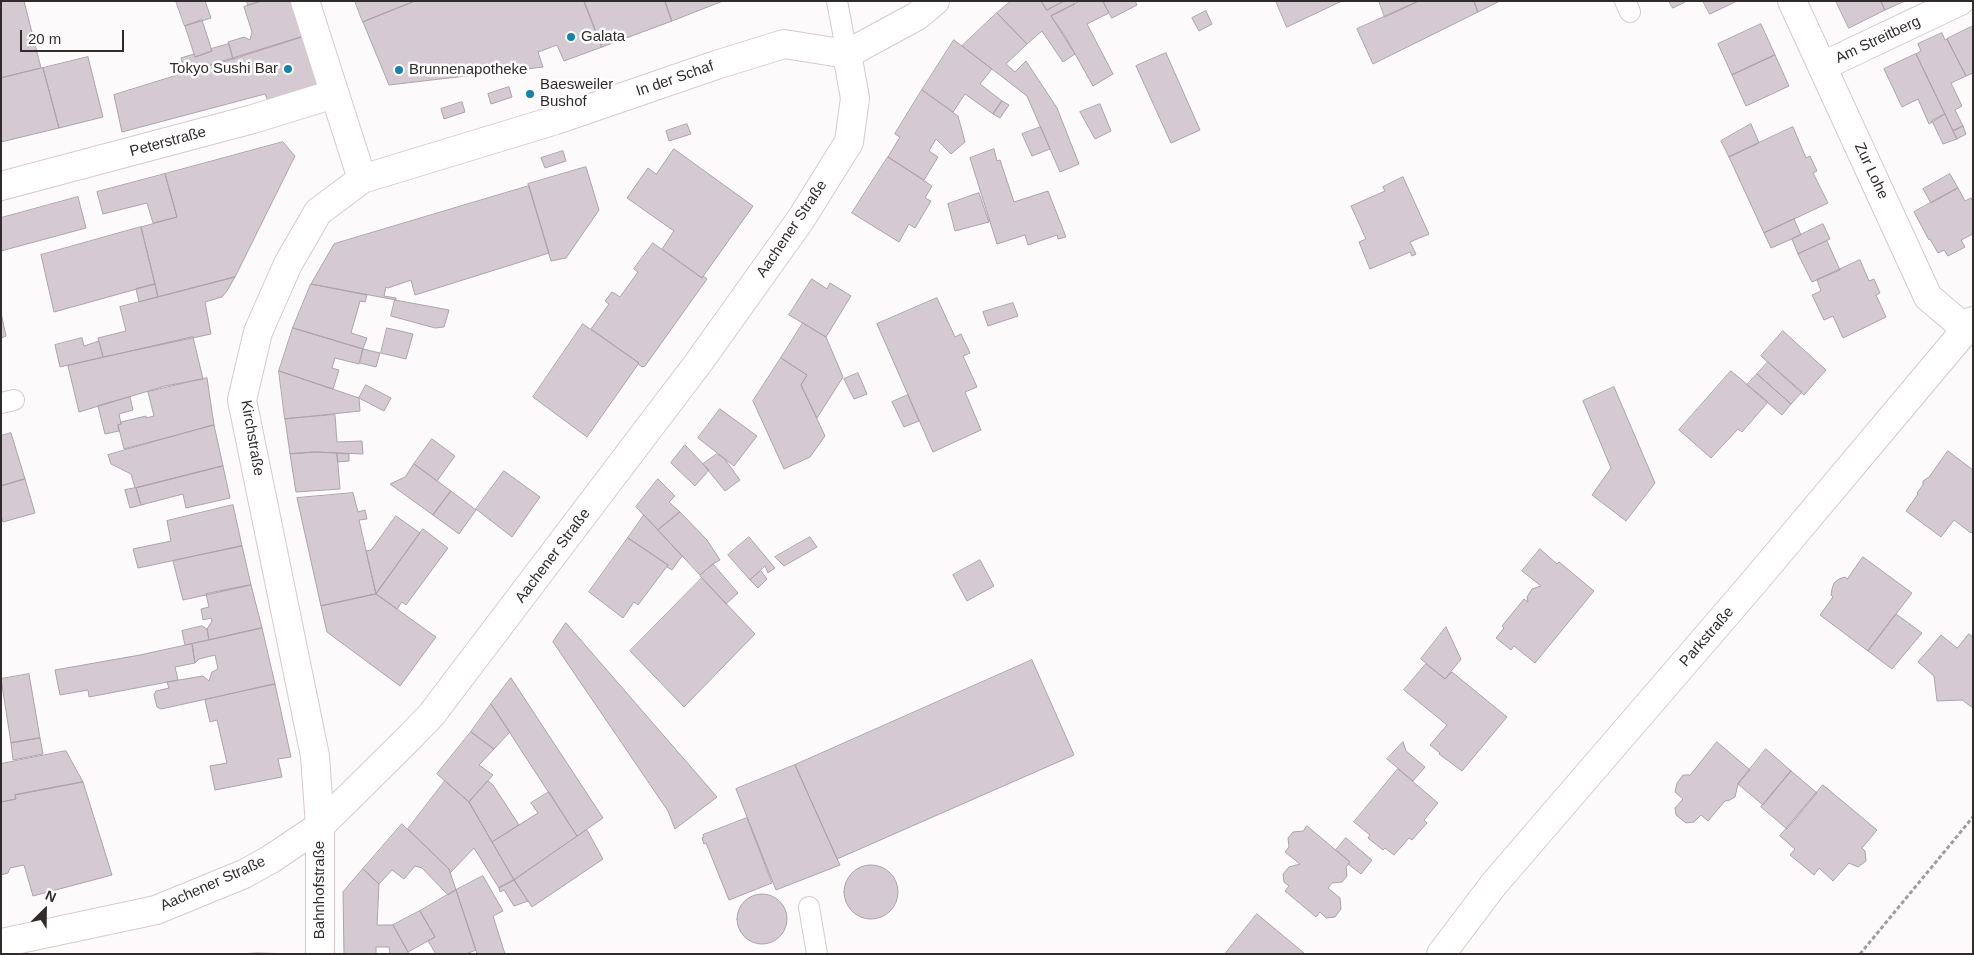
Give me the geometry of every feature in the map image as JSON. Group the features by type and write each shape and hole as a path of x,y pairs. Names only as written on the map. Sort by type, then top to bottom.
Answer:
{"street":[{"path":"305,1 362,179"},
{"path":"847,54 917,16 936,1"},
{"name":"Zur Lohe","path":"1792,1 1928,297 1969,325"},
{"name":"Am Streitberg","path":"1823,66 1960,1"},
{"name":"In der Schaf","path":"362,179 556,120 784,44 847,54"},
{"name":"Aachener Straße","path":"1,943 156,910 244,874 320,826 432,714 693,370 802,219 849,142 855,98 847,54"},
{"name":"Peterstraße","path":"1,186 253,119 334,94"},
{"name":"Kirchstraße","path":"320,826 315,756 242,400 258,332 288,264 318,212 362,179"},
{"name":"Parkstraße","path":"1441,954 1494,884 1754,582 1969,325"},
{"name":"Bahnhofstraße","path":"320,826 320,954"}],"lane":[{"path":"837,1 847,54"},
{"path":"808,907 817,954"}],"path":[{"path":"1860,954 1973,817"}],"building":[{"path":"1,1 24,1 41,68 1,78"},
{"path":"176,1 205,1 211,18 185,26"},
{"path":"247,1 262,1 248,5"},
{"path":"262,1 294,1 305,36 233,59 228,42 244,37 250,40 252,32 244,7"},
{"path":"355,1 415,1 363,22"},
{"path":"415,1 584,1 602,47 564,61 557,45 538,52 543,67 389,85 363,22"},
{"path":"584,1 665,1 672,21 602,47"},
{"path":"665,1 723,1 672,21"},
{"path":"1011,1 1041,1 1047,10 1064,1 1073,1 1075,4 1051,16 1075,54 1063,62 1042,31 1027,44 997,13"},
{"path":"1041,1 1064,1 1047,10"},
{"path":"1080,1 1103,1 1109,13 1087,24 1113,74 1093,86 1065,36 1051,16"},
{"path":"1103,1 1135,1 1137,5 1112,18"},
{"path":"1276,1 1342,1 1287,27"},
{"path":"1379,1 1419,1 1385,17"},
{"path":"1419,1 1474,1 1478,12 1373,64 1357,29"},
{"path":"1474,1 1500,1 1478,12"},
{"path":"1669,1 1687,1 1673,8"},
{"path":"1703,1 1737,1 1710,14"},
{"path":"1836,1 1881,1 1885,10 1849,28"},
{"path":"1881,1 1905,1 1885,10"},
{"path":"1206,11 1212,24 1199,31 1192,18"},
{"path":"997,13 1027,44 1006,64 1015,72 1026,61 1057,108 1079,164 1060,172 1027,96 962,46"},
{"path":"202,20 212,51 195,57 185,26"},
{"path":"1761,24 1775,55 1732,75 1718,44"},
{"path":"1973,26 1973,73 1966,76 1947,39"},
{"path":"1942,33 1966,76 1951,83 1962,106 1955,110 1963,126 1953,131 1916,54 1921,51 1918,44"},
{"path":"305,36 319,87 269,103 265,94 122,132 114,95"},
{"path":"954,40 992,69 980,84 1002,101 993,114 965,94 953,112 922,90"},
{"path":"229,44 233,59 185,73 181,58 194,54 195,57 212,51 211,49"},
{"path":"1166,53 1200,130 1171,143 1136,66"},
{"path":"1916,54 1945,114 1929,124 1918,99 1902,107 1884,69"},
{"path":"1775,55 1789,86 1746,106 1732,75"},
{"path":"88,57 103,117 59,128 43,68"},
{"path":"43,68 59,128 1,142 1,78"},
{"path":"509,87 512,97 491,104 488,94"},
{"path":"922,90 958,116 965,142 951,154 936,139 929,151 938,157 924,180 888,157 900,137 895,134"},
{"path":"1002,101 1009,105 1000,118 993,114"},
{"path":"462,102 465,112 444,119 441,109"},
{"path":"1100,104 1111,131 1095,139 1080,112"},
{"path":"1945,114 1957,139 1943,144 1932,121"},
{"path":"687,124 691,134 669,141 666,131"},
{"path":"1751,124 1759,143 1729,157 1721,141"},
{"path":"1963,126 1966,134 1957,139 1953,131"},
{"path":"1041,127 1050,149 1032,156 1022,134"},
{"path":"1793,127 1806,158 1810,156 1817,171 1813,173 1828,203 1764,233 1729,157"},
{"path":"283,142 295,156 235,277 158,297 141,227 177,217 165,174"},
{"path":"674,149 753,206 702,278 662,249 674,231 627,198 648,168 656,174"},
{"path":"994,149 997,161 1000,160 1014,202 1048,191 1066,237 1058,239 1057,235 1028,245 1025,235 997,244 970,158"},
{"path":"563,151 566,161 545,168 541,158"},
{"path":"888,157 932,186 925,198 931,201 915,228 909,224 899,242 852,213"},
{"path":"586,167 599,210 566,258 551,261 528,184"},
{"path":"165,174 177,217 153,223 147,203 103,214 97,192"},
{"path":"1950,174 1958,188 1931,203 1923,189"},
{"path":"1403,177 1429,234 1410,242 1416,254 1412,256 1410,252 1370,269 1359,242 1366,239 1351,206 1385,191 1383,187"},
{"path":"529,186 549,253 415,295 411,280 388,288 386,287 384,296 396,298 396,300 311,284 334,244"},
{"path":"1958,188 1965,201 1971,198 1973,202 1973,234 1961,240 1965,247 1948,256 1944,250 1938,253 1914,212"},
{"path":"979,193 989,222 955,231 948,204"},
{"path":"78,197 86,228 1,251 1,218"},
{"path":"1794,219 1801,235 1771,248 1764,233"},
{"path":"1823,224 1830,239 1798,254 1792,239"},
{"path":"141,227 155,284 54,312 41,255"},
{"path":"1827,241 1840,270 1812,282 1798,254"},
{"path":"653,243 702,278 703,276 707,279 645,366 642,367 591,329 609,304 605,301 612,292 620,297 638,272 634,269"},
{"path":"1860,260 1869,281 1874,279 1880,293 1876,295 1886,317 1843,338 1833,316 1824,320 1812,295 1821,291 1817,280"},
{"path":"235,277 222,297 205,302 211,334 103,357 98,338 126,331 120,307"},
{"path":"812,279 827,289 830,283 851,296 826,337 789,315"},
{"path":"155,284 158,297 139,302 136,289"},
{"path":"311,284 367,295 365,302 360,301 351,333 367,338 363,349 293,328"},
{"path":"937,298 955,337 961,334 970,353 963,356 977,387 965,392 981,430 933,452 877,324"},
{"path":"395,300 449,310 444,327 435,328 391,316"},
{"path":"1013,303 1018,316 988,326 983,312"},
{"path":"1,313 6,336 1,338"},
{"path":"803,323 826,337 843,377 817,418 801,385 807,375 781,358"},
{"path":"583,324 639,363 587,437 533,397"},
{"path":"293,328 363,349 359,364 335,358 332,368 339,370 333,389 279,371"},
{"path":"387,328 413,334 406,359 381,353"},
{"path":"1783,331 1826,370 1804,395 1761,356"},
{"path":"193,337 203,379 165,386 79,412 68,366"},
{"path":"82,338 84,346 99,341 103,357 60,367 55,345"},
{"path":"363,349 380,353 376,367 360,363"},
{"path":"781,358 807,375 801,385 825,436 810,457 784,469 753,401"},
{"path":"1768,362 1802,392 1791,404 1757,374"},
{"path":"279,371 359,398 360,411 285,419"},
{"path":"1731,371 1768,402 1742,432 1738,429 1711,458 1679,430"},
{"path":"858,373 867,394 854,399 844,379"},
{"path":"1757,374 1791,404 1782,415 1747,385"},
{"path":"207,378 214,425 124,449 118,425 121,422 154,416 148,392"},
{"path":"366,385 391,398 384,411 359,398"},
{"path":"1614,387 1655,483 1626,521 1592,495 1611,468 1583,401"},
{"path":"908,395 919,421 904,427 892,402"},
{"path":"130,397 133,410 119,414 121,424 118,425 119,431 105,434 98,406"},
{"path":"720,409 757,436 734,466 698,438"},
{"path":"335,415 337,442 362,441 363,454 315,452 290,454 285,419"},
{"path":"214,425 223,466 135,488 131,474 111,464 108,455"},
{"path":"11,433 25,479 1,486 1,436"},
{"path":"432,439 455,456 437,481 414,464"},
{"path":"685,445 709,470 695,486 671,463"},
{"path":"1948,451 1973,470 1973,531 1971,533 1954,520 1941,537 1906,511 1918,494 1923,481 1929,477"},
{"path":"337,453 340,489 296,492 290,454"},
{"path":"337,453 349,454 349,461 338,462"},
{"path":"717,454 724,458 740,480 725,491 703,464"},
{"path":"414,464 451,491 433,515 390,484 405,477"},
{"path":"223,466 230,498 186,508 183,494 141,505 136,488"},
{"path":"504,471 540,497 512,537 476,509"},
{"path":"25,479 35,513 3,522 1,515 1,486"},
{"path":"658,479 675,496 669,502 680,512 658,530 636,507"},
{"path":"136,488 141,505 130,508 125,490"},
{"path":"451,491 476,510 459,534 433,515"},
{"path":"353,493 358,512 365,510 367,519 359,520 376,594 321,606 297,498"},
{"path":"233,505 242,546 138,568 133,549 171,541 167,521"},
{"path":"680,512 707,540 720,560 700,575 658,530"},
{"path":"644,515 682,556 672,570 667,567 668,565 628,538"},
{"path":"396,516 420,533 376,594 366,551 371,550"},
{"path":"423,529 448,548 406,605 402,602 397,609 376,594"},
{"path":"749,537 775,568 768,573 765,566 750,580 728,555"},
{"path":"810,537 817,547 784,566 775,557"},
{"path":"628,538 668,565 638,605 634,602 623,618 589,592"},
{"path":"242,546 251,585 183,600 173,561"},
{"path":"1540,549 1594,591 1535,663 1514,646 1511,650 1496,638 1504,628 1502,626 1524,599 1528,602 1527,597 1532,589 1541,586 1522,571"},
{"path":"1863,557 1912,593 1868,651 1820,615 1833,597 1831,595 1834,583 1845,577 1847,579"},
{"path":"980,560 994,586 967,601 953,575"},
{"path":"713,564 738,593 726,604 700,576"},
{"path":"761,571 767,579 758,588 750,580"},
{"path":"702,578 755,634 684,707 630,651"},
{"path":"251,585 262,628 209,640 207,629 212,621 211,618 203,620 201,609 209,607 206,594"},
{"path":"376,594 436,637 400,686 327,632 321,606"},
{"path":"1896,614 1922,633 1892,669 1868,651"},
{"path":"566,623 717,797 675,829 668,811 553,642"},
{"path":"202,626 207,629 209,640 185,645 182,631"},
{"path":"1446,627 1461,659 1445,679 1421,659"},
{"path":"262,628 275,684 161,709 157,707 154,695 156,691 169,688 167,682 203,676 209,681 212,672 218,669 215,655 199,659 195,663 192,644"},
{"path":"1969,634 1973,637 1973,708 1962,700 1937,701 1934,676 1918,662 1941,635 1957,648"},
{"path":"192,644 195,663 175,667 178,680 89,697 88,690 60,695 55,670"},
{"path":"1032,660 1074,755 837,859 795,765"},
{"path":"1426,664 1445,679 1452,672 1507,717 1462,771 1430,745 1447,725 1404,690"},
{"path":"29,674 40,738 11,743 1,679"},
{"path":"511,678 603,818 577,836 491,704"},
{"path":"275,684 291,757 278,759 282,777 215,790 210,766 227,763 217,720 210,722 205,700"},
{"path":"491,704 510,732 494,749 471,732"},
{"path":"471,732 494,749 479,765 493,775 469,802 437,774"},
{"path":"40,738 43,754 13,760 11,743"},
{"path":"1403,742 1406,751 1425,767 1413,781 1387,759"},
{"path":"1717,742 1750,770 1738,784 1735,797 1725,801 1708,821 1701,815 1694,822 1686,823 1676,815 1675,808 1683,799 1675,792 1677,783 1683,775 1690,775"},
{"path":"1766,749 1791,771 1763,805 1738,784"},
{"path":"66,751 83,782 15,795 16,799 1,802 1,764"},
{"path":"795,765 840,865 776,890 736,789"},
{"path":"1398,769 1438,803 1424,820 1427,823 1412,840 1409,838 1394,855 1385,848 1383,850 1368,838 1370,835 1354,822"},
{"path":"1791,771 1817,793 1787,829 1761,807"},
{"path":"445,781 469,802 514,880 499,888 474,848 450,873 449,869 408,829"},
{"path":"488,781 493,785 519,825 492,842 469,802"},
{"path":"83,782 112,875 33,896 24,865 10,868 8,873 1,875 1,802 16,799 15,795"},
{"path":"1823,785 1877,830 1862,848 1865,851 1866,861 1858,867 1849,863 1833,881 1819,868 1814,875 1790,855 1795,849 1780,836"},
{"path":"549,792 577,836 514,880 492,842 538,813 531,803"},
{"path":"747,818 772,883 729,900 706,843 704,844 702,838 704,837 703,835"},
{"path":"402,824 449,869 456,890 448,895 422,868 415,866 404,879 392,870 379,884 363,869"},
{"path":"1307,826 1350,862 1346,867 1347,876 1342,882 1332,883 1328,888 1340,898 1341,909 1335,917 1326,918 1320,912 1316,917 1285,891 1289,886 1284,882 1283,874 1289,867 1300,864 1285,852 1289,847 1288,838 1293,832 1303,831"},
{"path":"587,830 603,859 532,907 514,880"},
{"path":"1346,838 1372,860 1361,874 1348,864 1350,862 1336,850"},
{"path":"866,865 876,865 886,869 894,877 898,892 894,907 886,915 876,919 866,919 856,915 848,907 844,897 844,887 848,877 856,869"},
{"path":"363,869 379,884 377,925 393,925 409,954 390,954 389,947 376,947 376,954 344,954 343,892"},
{"path":"483,876 503,911 493,916 505,954 477,954 456,890"},
{"path":"514,880 528,901 514,906 504,890 500,892 499,888"},
{"path":"456,890 476,950 466,954 436,954 428,941 435,937 420,911"},
{"path":"762,894 772,896 780,901 785,909 787,919 785,929 780,937 772,942 762,944 752,942 744,937 739,929 737,919 739,909 744,901 752,896"},
{"path":"420,911 435,937 408,952 393,925"},
{"path":"1257,914 1304,953 1304,954 1225,954"},
{"path":"258,953 295,954 237,954"}],"place":[{"name":"Galata","path":"571,37"},
{"name":"Tokyo Sushi Bar","path":"288,69"},
{"name":"Brunnenapotheke","path":"399,70"},
{"name":"Baesweiler Bushof","path":"530,94"}]}
